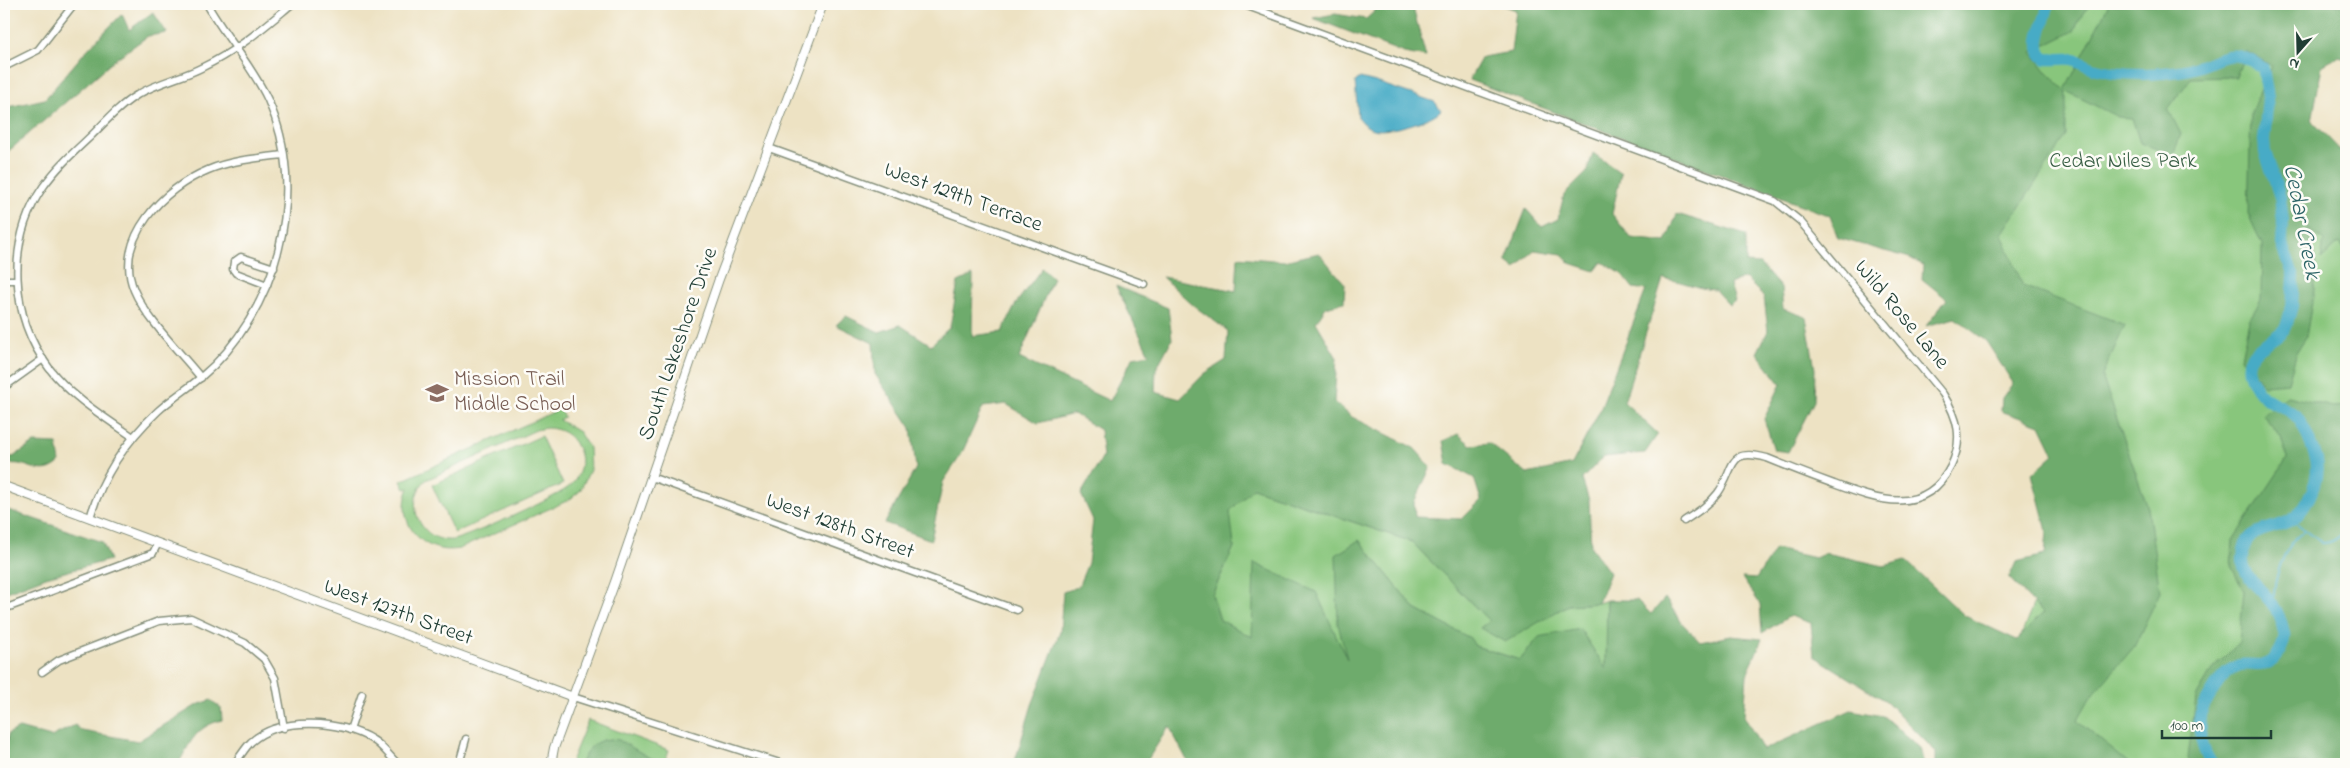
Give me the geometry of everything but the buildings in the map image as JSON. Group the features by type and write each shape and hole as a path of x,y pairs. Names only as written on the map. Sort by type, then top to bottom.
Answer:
{"street":[{"path":"4,67 38,50 74,4"},
{"path":"90,518 110,470 133,437 159,410 201,378 240,334 258,305 274,268 285,215 281,142 268,100 250,66 207,4"},
{"path":"133,437 72,392 43,359 24,317 16,280 20,244 27,217 43,187 65,160 120,108 153,86 203,67 237,48 292,4"},
{"name":"South Lakeshore Drive","path":"551,764 719,279 823,4"},
{"name":"Wild Rose Lane","path":"1242,4 1759,194 1785,207 1800,221 1944,394 1957,419 1958,442 1950,468 1934,488 1920,497 1901,501 1875,498 1767,458 1752,454 1742,455 1732,463 1722,486 1713,499 1684,521"},
{"name":"West 129th Terrace","path":"769,148 1144,284"},
{"path":"201,378 138,300 130,276 130,255 134,239 155,208 172,192 191,179 220,166 283,155"},
{"path":"267,285 236,273 233,269 234,262 241,257 274,268"},
{"path":"4,280 16,280"},
{"path":"4,387 43,359"},
{"name":"West 128th Street","path":"651,477 1017,610"},
{"name":"West 127th Street","path":"4,486 573,697 783,764"},
{"path":"4,609 153,553 158,544"},
{"path":"42,672 59,660 159,621 191,618 217,628 245,643 264,659 275,678 284,728"},
{"path":"350,730 362,694"},
{"path":"234,764 251,742 274,729 311,723 339,726 373,740 398,764"},
{"path":"459,764 466,739"}],"green space":[{"path":"1376,4 1412,4 1426,57 1404,53 1313,18 1335,14 1366,19 1375,11"},
{"path":"1500,4 2091,4 2083,13 2074,31 2032,52 2047,72 2065,90 2109,4 2346,4 2346,60 2339,56 2322,66 2312,121 2341,151 2346,149 2346,256 2339,243 2321,260 2324,241 2309,229 2317,272 2306,337 2297,351 2288,383 2264,385 2241,358 2249,320 2261,300 2262,244 2248,214 2251,112 2272,66 2246,51 2236,77 2191,78 2168,109 2181,134 2173,155 2140,143 2132,118 2118,117 2066,91 2066,136 2002,234 2023,286 2125,325 2102,376 2148,508 2160,592 2134,647 2090,698 2077,721 2130,764 1936,764 1936,752 1886,701 1814,656 1811,623 1790,616 1762,633 1760,604 1742,578 1756,579 1775,549 1815,558 1826,553 1884,566 1905,560 1965,616 2017,640 2043,613 2009,578 2016,562 2045,555 2047,531 2032,474 2054,454 2040,425 2001,411 2002,398 2013,383 1986,341 1955,318 1926,326 1947,299 1922,279 1923,265 1910,258 1838,238 1830,216 1469,80 1482,57 1511,52 1516,10"},
{"name":"Cedar Niles Park","path":"1987,4 2337,4 2282,156 2346,180 2346,764 1943,764 2016,650 2071,503 2104,324 1899,247"},
{"path":"153,12 167,33 148,36 117,58 4,155 4,108 45,99 84,53 122,14 129,30"},
{"path":"1593,153 1621,173 1612,214 1631,238 1666,242 1677,214 1746,235 1746,263 1760,264 1781,288 1783,309 1806,317 1815,369 1814,401 1788,452 1774,450 1764,419 1781,384 1757,353 1768,331 1764,297 1745,278 1730,284 1735,301 1729,305 1715,290 1663,279 1624,402 1658,434 1645,453 1603,457 1582,479 1589,501 1591,547 1610,573 1598,603 1568,605 1505,642 1480,628 1489,621 1412,542 1253,488 1230,511 1234,547 1212,595 1220,620 1252,637 1254,563 1316,592 1347,659 1338,624 1336,555 1359,540 1415,609 1470,638 1475,646 1520,660 1539,637 1580,629 1606,669 1607,600 1637,600 1651,614 1665,598 1682,623 1700,642 1731,636 1762,639 1747,675 1744,716 1763,750 1851,710 1883,716 1920,748 1924,764 1189,764 1169,726 1145,764 1014,764 1032,705 1060,632 1063,592 1078,587 1088,563 1093,520 1081,494 1103,457 1100,430 1074,414 1038,423 1006,404 983,407 961,455 943,482 931,540 885,523 916,468 911,428 875,374 873,343 836,325 846,316 879,332 900,325 931,345 950,327 958,282 973,275 972,336 1002,332 1017,302 1042,268 1053,278 1019,358 1110,401 1133,357 1149,354 1116,286 1168,308 1172,339 1156,369 1155,392 1180,399 1204,374 1226,360 1228,331 1194,306 1162,277 1236,291 1238,257 1284,261 1319,253 1345,284 1344,302 1326,307 1316,322 1337,358 1334,402 1352,417 1414,448 1431,467 1414,502 1415,517 1462,519 1481,500 1474,478 1447,464 1443,441 1458,434 1471,445 1489,443 1527,474 1572,464 1599,412 1646,290 1633,288 1622,274 1602,262 1595,271 1570,263 1562,254 1534,250 1516,269 1506,261 1526,209 1542,227 1558,219 1564,195 1587,172"},
{"path":"2287,396 2333,407 2346,406 2346,764 2193,764 2188,758 2196,697 2213,668 2239,643 2244,591 2231,566 2233,540 2287,459 2281,437 2263,415"},
{"path":"560,409 564,417 559,420 579,432 589,448 590,470 580,491 569,500 459,549 446,550 434,547 423,542 415,534 405,513 405,501 409,488 405,489 401,481","holes":["551,428 568,435 575,442 579,452 581,462 579,472 571,485 551,498 515,515 453,540 441,539 432,535 424,528 418,519 416,499 419,489 426,480 536,430"]},
{"path":"541,436 563,484 454,533 432,485"},
{"path":"34,443 57,444 60,462 52,468 45,470 19,464 4,466 4,451 7,456 13,457"},
{"path":"1253,488 1412,542 1489,621 1480,628 1544,618 1568,605 1598,603 1607,600 1606,670 1539,637 1520,660 1475,646 1469,638 1415,609 1359,540 1349,663 1252,638 1220,620 1212,595 1234,547 1229,511"},
{"path":"8,510 102,542 110,560 46,577 4,593 4,512"},
{"path":"211,700 221,708 222,720 206,727 195,736 178,764 4,764 8,734 19,728 51,737 75,725 82,731 138,741 197,705"},
{"path":"588,720 669,750 664,764 570,764"},
{"path":"611,739 619,740 650,758 670,764 580,764 595,743"}],"water":[{"path":"1360,78 1435,102 1441,110 1428,118 1407,126 1385,130 1370,128 1358,117 1355,82"}],"waterway":[{"name":"Cedar Creek","path":"2048,4 2039,41 2041,54 2046,59 2072,59 2097,69 2130,74 2152,74 2185,70 2231,56 2240,56 2263,68 2268,97 2264,140 2265,152 2280,197 2283,221 2282,244 2294,277 2292,306 2286,327 2253,354 2250,359 2249,370 2256,388 2264,397 2298,418 2308,438 2317,467 2314,484 2303,509 2291,520 2253,535 2244,548 2243,559 2246,572 2275,608 2279,615 2284,637 2280,651 2267,664 2240,665 2227,672 2203,708 2200,723 2201,736 2204,748 2212,764"},
{"path":"2291,519 2322,543 2336,539 2346,528"},
{"path":"2273,604 2275,584 2281,564 2290,546 2304,531"}],"place":[{"name":"Mission Trail Middle School","path":"437,393"}]}
